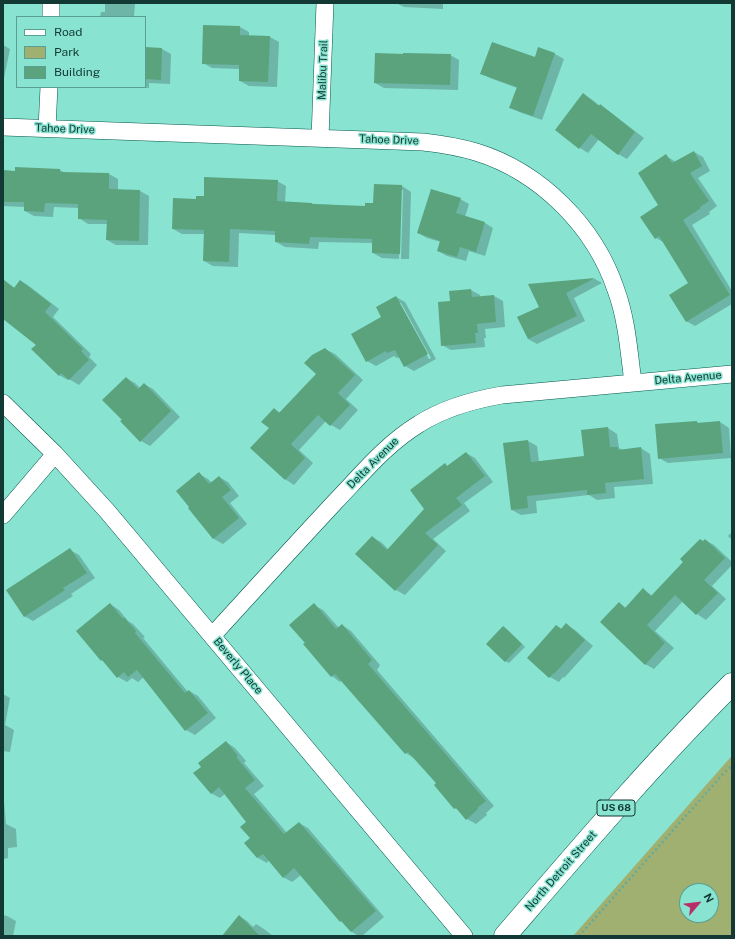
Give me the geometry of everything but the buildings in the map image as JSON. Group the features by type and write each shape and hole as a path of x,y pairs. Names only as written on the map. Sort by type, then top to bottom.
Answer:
{"highway":[{"name":"North Detroit Street","path":"505,936 615,809 693,723 732,684"}],"street":[{"path":"51,3 51,16"},
{"name":"Malibu Trail","path":"320,138 325,3"},
{"path":"47,128 49,88"},
{"name":"Tahoe Drive","path":"3,127 423,142 455,146 503,163 542,187 560,202 578,222 594,245 607,268 616,290 624,319 633,383"},
{"name":"Delta Avenue","path":"212,636 382,452 398,438 434,415 451,408 485,398 502,395 732,374"},
{"name":"Beverly Place","path":"3,403 55,454 107,511 464,936"},
{"path":"3,515 55,454"}],"path":[{"path":"579,936 724,773 732,766"}],"green space":[{"path":"732,756 732,936 573,936"}]}
